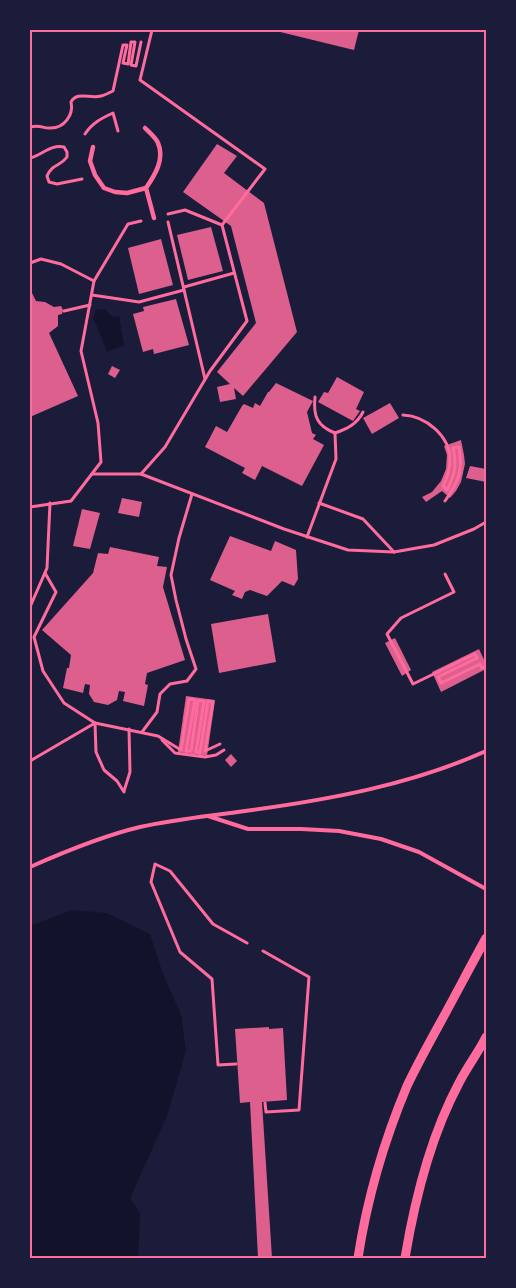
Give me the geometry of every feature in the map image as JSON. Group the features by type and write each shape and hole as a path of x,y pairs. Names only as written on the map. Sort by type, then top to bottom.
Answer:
{"street":[{"path":"93,147 90,161 95,175 104,188 115,192 127,193 146,188 154,176 161,158 158,142 145,128"},
{"path":"146,188 154,218"},
{"path":"358,1258 364,1223 375,1180 407,1086 486,938"},
{"path":"405,1258 418,1195 440,1122 459,1083 486,1037"}],"lane":[{"path":"30,867 112,834 167,822 278,806 379,787 444,768 486,750"},
{"path":"206,816 248,829 301,828 330,830 381,839 419,852 486,890"}],"path":[{"path":"152,30 140,80 265,169 222,225"},
{"path":"30,127 38,125 50,128 61,125 69,119 73,98 78,95 86,97 101,96 113,91 124,44 127,45 124,63 128,64 131,42 135,42 131,65 136,66 141,42"},
{"path":"82,140 89,128 113,113 118,131"},
{"path":"30,158 58,146 64,146 68,157 64,162 50,169 47,176 49,182 57,184 88,178"},
{"path":"206,379 166,214 185,210 222,225"},
{"path":"30,507 72,501 101,462 98,423 81,351 94,281 128,224 154,218"},
{"path":"141,474 165,447 210,371 247,321 222,225"},
{"path":"30,264 41,259 61,264 94,281"},
{"path":"92,294 139,302 234,273"},
{"path":"64,311 90,305"},
{"path":"315,397 314,407 317,418 324,429 335,433 349,427 362,412"},
{"path":"403,414 421,419 441,434 449,449 448,475 443,486 447,490 454,476 456,461 454,448 459,447 461,460 459,477 445,500"},
{"path":"307,537 336,458 335,433"},
{"path":"92,474 141,474 307,537 348,550 394,552 434,544 474,529 486,522"},
{"path":"142,732 157,712 160,694 170,684 187,681 196,669 186,639 171,576 179,538 192,494"},
{"path":"320,503 363,519 394,552"},
{"path":"30,607 47,568 50,504"},
{"path":"46,573 56,592 34,637 43,671 64,703 95,722 158,736 181,750 189,699 194,700 186,751 191,751 198,700 204,701 196,752 200,753 208,702 212,702 205,751 220,744"},
{"path":"445,574 454,592 401,618 387,634 413,684 474,654 477,658 438,677 441,683 480,664 482,668 486,666"},
{"path":"95,722 96,752 104,770 117,781 124,792 130,772 129,730"},
{"path":"30,761 95,722"},
{"path":"158,736 175,753 205,757 216,755 224,750"},
{"path":"236,1064 218,1065 212,979 180,952 152,882 155,864 170,871 213,924 247,943"},
{"path":"262,951 309,977 299,1110 266,1112 265,1103"}],"shaded area":[{"path":"96,310 106,310 111,316 120,317 124,345 107,352 93,319"},
{"path":"72,910 106,913 150,934 162,971 181,1015 186,1050 167,1116 130,1198 140,1213 138,1258 30,1258 30,926"}],"building":[{"path":"272,30 359,30 354,50"},
{"path":"217,144 237,156 224,173 264,203 297,332 243,396 234,388 236,399 220,402 217,387 230,384 217,372 256,323 231,226 183,192"},
{"path":"211,227 223,271 188,280 177,235"},
{"path":"161,239 173,285 139,294 128,248"},
{"path":"30,289 36,301 45,302 54,307 61,306 63,310 62,314 58,315 58,326 49,333 78,396 30,417"},
{"path":"176,299 189,345 154,354 153,349 143,352 133,314 144,311 143,307"},
{"path":"112,366 120,370 115,378 108,374"},
{"path":"337,377 364,392 356,409 360,411 353,421 318,402 324,392 328,393"},
{"path":"276,383 313,401 307,412 312,433 316,435 313,439 324,445 302,486 262,466 255,480 242,473 245,468 205,447 216,426 227,432 244,404 253,408 255,403 260,406"},
{"path":"390,403 399,418 372,434 363,418"},
{"path":"461,440 465,464 461,482 456,491 450,498 442,491 426,502 422,497 432,492 441,481 446,469 447,455 444,446"},
{"path":"470,466 486,469 486,482 466,478"},
{"path":"122,498 142,502 139,517 118,513"},
{"path":"82,509 100,513 90,549 73,546"},
{"path":"230,536 271,551 275,541 296,550 298,579 294,586 282,581 267,596 250,590 245,592 242,599 232,595 235,591 210,580"},
{"path":"110,547 159,557 157,566 167,567 163,587 185,660 147,673 145,684 148,685 144,706 123,701 125,692 119,691 117,700 108,705 94,702 89,694 90,685 85,684 83,693 63,688 71,655 42,630 93,573 98,553 108,554"},
{"path":"268,614 276,662 219,673 211,624"},
{"path":"395,638 411,670 402,676 385,643"},
{"path":"479,649 486,664 486,669 441,692 432,672"},
{"path":"186,696 215,700 207,756 178,752"},
{"path":"231,754 237,761 231,767 225,760"},
{"path":"269,1027 269,1029 283,1028 287,1100 262,1102 272,1258 258,1258 250,1102 240,1103 235,1029"}]}
